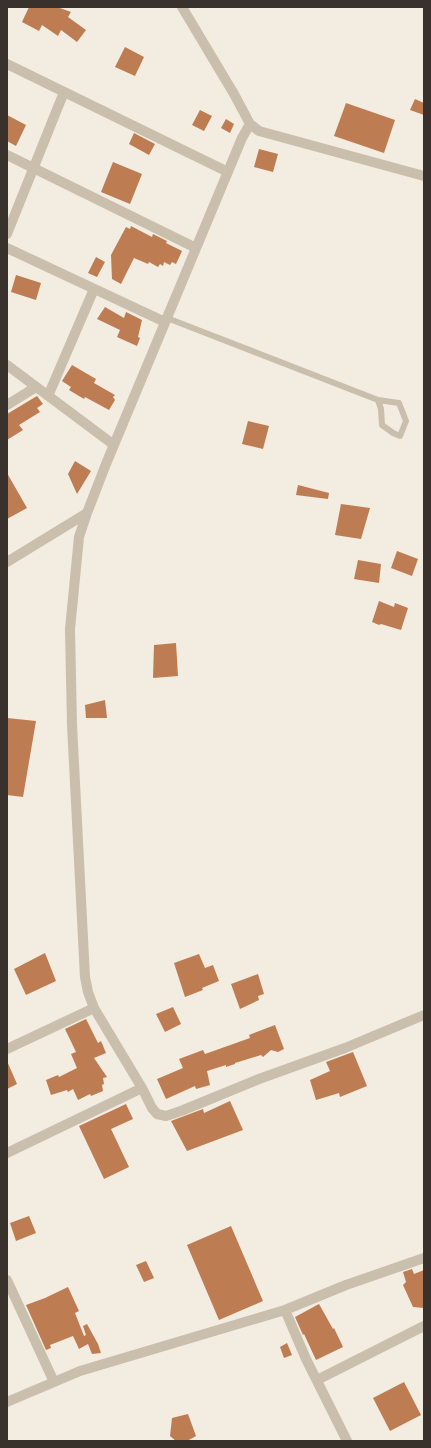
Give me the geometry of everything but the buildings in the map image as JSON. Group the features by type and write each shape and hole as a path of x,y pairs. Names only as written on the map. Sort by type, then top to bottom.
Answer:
{"street":[{"path":"182,7 234,94 250,124 259,131 424,176"},
{"path":"7,64 228,172"},
{"path":"7,234 64,92"},
{"path":"250,124 242,138 114,445 87,513 78,544 70,629 72,725 85,977 88,992 94,1008 142,1088 152,1108 157,1114 166,1116 259,1079 345,1048 424,1015"},
{"path":"7,155 196,248"},
{"path":"8,251 166,320"},
{"path":"48,396 94,289"},
{"path":"7,365 114,445"},
{"path":"7,405 36,387"},
{"path":"7,562 87,513"},
{"path":"7,1049 94,1008"},
{"path":"7,1153 142,1088"},
{"path":"7,1402 80,1371 285,1310 346,1285 424,1258"},
{"path":"7,1280 54,1382"},
{"path":"285,1310 347,1441"},
{"path":"317,1380 424,1326"}],"lane":[{"path":"166,320 378,400 399,403 406,421 400,436 382,425 381,409 378,400"}]}
